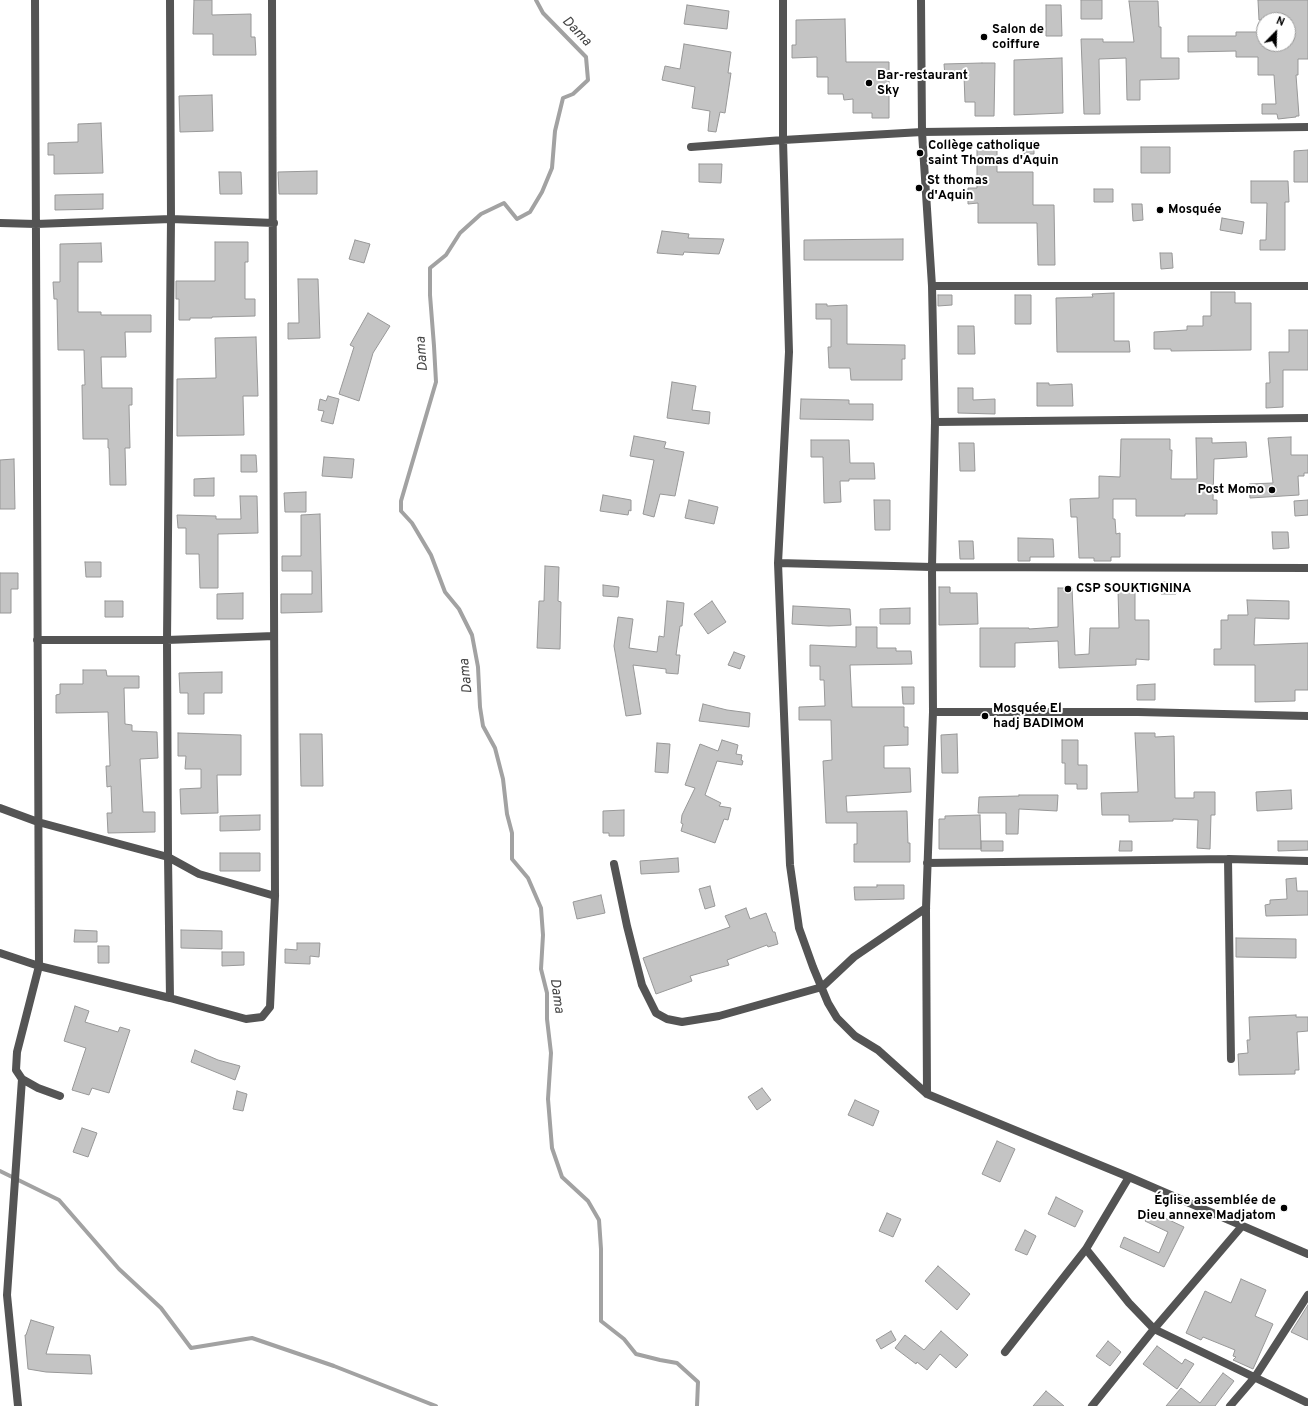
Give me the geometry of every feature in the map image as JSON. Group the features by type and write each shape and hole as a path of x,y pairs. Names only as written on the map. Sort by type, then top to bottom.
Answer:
{"street":[{"path":"35,0 39,966 17,1052 16,1070 22,1079 38,1088 60,1096"},
{"path":"170,0 171,219 167,640 170,998"},
{"path":"0,953 39,966 170,998 246,1019 262,1017 270,1007 275,896 274,223 272,0"},
{"path":"783,0 783,140 789,352 778,563 790,865 799,928 805,948 828,1003 837,1018 855,1036 878,1050 927,1094 1130,1177 1308,1254"},
{"path":"921,0 922,132 932,286 935,422 932,567 933,712 926,908 927,1094"},
{"path":"691,147 922,132 1308,127"},
{"path":"0,223 36,224 171,219 274,223"},
{"path":"932,286 1308,286"},
{"path":"935,422 1308,418"},
{"path":"778,563 932,567 1308,568"},
{"path":"37,640 167,640 274,636"},
{"path":"933,712 1138,712 1308,716"},
{"path":"0,808 38,822 168,857 199,874 275,896"},
{"path":"928,863 1228,859 1308,861"},
{"path":"1228,859 1231,1059"},
{"path":"614,864 627,926 642,985 656,1013 667,1019 682,1022 719,1016 822,987 854,957 926,908"},
{"path":"18,1406 4,1294 22,1079"},
{"path":"1005,1352 1086,1249 1130,1177"},
{"path":"1092,1406 1154,1329 1242,1226"},
{"path":"1086,1249 1129,1303 1154,1329 1308,1403"},
{"path":"1230,1406 1255,1377 1308,1295"}],"building":[{"path":"194,0 212,0 212,15 251,14 251,37 255,37 256,55 213,55 213,34 193,34"},
{"path":"1081,0 1102,0 1102,19 1081,19"},
{"path":"1258,0 1308,0 1308,59 1298,59 1298,75 1296,75 1299,116 1278,119 1277,114 1262,114 1262,104 1276,104 1274,75 1258,75 1258,57 1236,57 1236,51 1188,52 1188,36 1236,36 1236,32 1256,32 1256,52 1296,52 1296,12 1259,12"},
{"path":"1129,1 1158,1 1159,27 1161,27 1161,58 1179,58 1179,79 1140,80 1140,100 1127,100 1126,58 1099,59 1100,114 1084,114 1081,39 1103,39 1103,42 1134,42"},
{"path":"687,5 729,11 727,29 684,24"},
{"path":"1046,5 1061,5 1062,36 1046,36"},
{"path":"845,19 846,62 889,62 889,118 872,118 872,113 853,113 853,99 844,100 843,94 828,94 828,77 817,77 817,57 792,58 792,45 796,45 796,20"},
{"path":"684,44 731,52 728,73 731,73 725,113 720,112 716,132 708,131 710,111 692,108 695,87 662,80 665,66 680,69"},
{"path":"1062,58 1063,113 1014,115 1014,60"},
{"path":"995,63 994,116 975,116 975,102 965,102 964,76 945,76 944,64"},
{"path":"212,95 213,131 180,132 179,96"},
{"path":"101,123 103,173 54,174 54,155 48,155 48,143 78,142 78,124"},
{"path":"1023,141 1034,141 1034,154 1023,154"},
{"path":"977,144 997,144 997,172 1033,172 1033,205 1054,205 1055,265 1038,265 1037,223 978,223 978,203 968,204 968,188 977,188"},
{"path":"1141,147 1170,147 1170,173 1141,173"},
{"path":"1308,150 1308,182 1294,182 1294,151"},
{"path":"699,164 722,164 721,183 699,182"},
{"path":"317,171 317,194 279,194 278,172"},
{"path":"219,172 241,172 242,194 220,194"},
{"path":"1251,181 1288,181 1289,202 1285,202 1285,250 1260,250 1260,240 1266,240 1267,203 1251,203"},
{"path":"1094,189 1113,189 1113,202 1094,202"},
{"path":"103,194 103,209 55,210 55,195"},
{"path":"1132,204 1142,204 1143,220 1133,221"},
{"path":"1222,218 1244,222 1242,234 1220,230"},
{"path":"662,231 689,234 688,238 724,239 719,254 684,252 683,255 657,253"},
{"path":"903,239 903,260 804,260 804,240"},
{"path":"355,240 370,244 364,263 349,259"},
{"path":"215,242 248,242 248,262 245,262 245,299 255,299 255,316 190,318 190,320 179,320 179,299 176,299 176,281 215,281"},
{"path":"101,243 102,262 78,262 78,312 101,312 101,315 151,315 151,332 125,332 126,357 101,357 102,388 132,388 132,405 129,405 130,448 125,448 126,485 110,485 108,439 83,439 82,385 85,385 84,350 58,350 57,299 54,299 53,282 60,282 60,244"},
{"path":"1160,253 1172,253 1173,268 1161,269"},
{"path":"298,279 318,279 320,338 288,339 288,323 299,323"},
{"path":"1211,292 1235,292 1235,303 1251,303 1251,350 1171,351 1171,349 1154,349 1154,332 1187,330 1187,326 1203,326 1203,316 1211,316"},
{"path":"1114,293 1114,341 1129,341 1130,352 1057,352 1056,298 1093,297 1092,294"},
{"path":"938,295 952,295 952,305 938,306"},
{"path":"1015,295 1031,295 1031,324 1015,324"},
{"path":"816,304 827,304 827,306 847,305 847,344 905,345 905,359 902,359 902,380 851,380 850,368 829,368 828,347 831,347 831,319 816,319"},
{"path":"368,313 390,326 373,353 359,401 339,394 354,347 350,345"},
{"path":"958,326 974,326 975,354 958,354"},
{"path":"1289,330 1308,330 1308,370 1283,370 1283,407 1266,408 1266,383 1270,383 1269,352 1289,352"},
{"path":"256,337 258,396 243,396 244,435 177,436 177,379 216,378 215,338"},
{"path":"672,382 696,386 692,410 710,412 709,424 667,418"},
{"path":"1037,383 1049,383 1049,385 1072,384 1073,406 1037,406"},
{"path":"958,388 973,388 973,400 995,399 995,414 958,413"},
{"path":"328,396 339,399 333,424 321,421 324,411 318,410 320,399 326,401"},
{"path":"801,399 849,400 849,404 873,404 873,420 800,419"},
{"path":"634,436 666,442 664,448 684,452 675,496 660,494 654,517 643,514 654,460 630,456"},
{"path":"1291,437 1291,455 1308,455 1308,473 1304,473 1304,476 1298,476 1299,495 1250,498 1249,484 1273,483 1268,438"},
{"path":"1196,438 1212,438 1212,443 1246,442 1247,457 1214,459 1213,500 1217,500 1217,514 1185,514 1185,516 1136,516 1136,499 1113,499 1113,519 1115,519 1116,534 1120,533 1120,557 1111,557 1111,561 1094,561 1094,558 1079,558 1077,517 1071,517 1070,499 1099,498 1099,476 1120,477 1121,439 1170,439 1170,450 1172,450 1171,479 1197,479"},
{"path":"811,440 849,440 850,463 874,463 875,479 849,479 849,481 840,481 841,502 824,503 823,457 811,457"},
{"path":"959,443 974,443 975,471 960,471"},
{"path":"241,455 256,455 257,472 241,472"},
{"path":"324,457 354,459 352,478 322,476"},
{"path":"14,459 15,509 0,509 0,460"},
{"path":"214,478 214,496 194,496 194,479"},
{"path":"306,492 306,512 285,512 284,493"},
{"path":"603,495 631,500 631,511 629,510 628,515 600,511"},
{"path":"240,496 257,496 258,533 218,534 218,588 200,588 199,554 186,554 186,528 178,528 177,515 216,516 216,519 241,519"},
{"path":"689,500 718,507 714,524 685,518"},
{"path":"874,500 890,500 890,530 875,530"},
{"path":"1308,500 1308,515 1295,516 1294,501"},
{"path":"320,514 322,612 281,613 281,594 312,594 312,571 282,571 282,556 301,556 301,515"},
{"path":"1272,532 1288,532 1289,548 1273,549"},
{"path":"1018,538 1053,539 1054,557 1030,557 1030,561 1018,561"},
{"path":"959,541 973,541 974,559 960,559"},
{"path":"85,562 101,562 101,577 86,577"},
{"path":"545,566 559,567 558,601 561,602 560,649 537,648 539,601 544,601"},
{"path":"0,573 18,573 18,589 11,589 11,613 0,613"},
{"path":"1161,582 1176,582 1176,594 1161,594"},
{"path":"603,585 619,587 618,597 603,596"},
{"path":"939,587 950,587 950,593 977,593 978,624 939,625"},
{"path":"1058,588 1072,588 1075,655 1089,654 1090,628 1119,628 1118,590 1135,591 1135,620 1149,620 1149,660 1136,659 1136,665 1059,668 1058,641 1015,643 1015,667 980,667 980,628 1029,629 1058,627"},
{"path":"243,593 243,619 217,619 217,594"},
{"path":"1247,600 1289,601 1289,619 1255,618 1254,645 1308,643 1308,690 1295,690 1295,701 1255,702 1255,665 1214,665 1214,649 1221,649 1221,620 1228,620 1228,615 1248,615"},
{"path":"105,601 123,601 123,617 105,617"},
{"path":"667,601 684,603 682,626 680,626 676,655 680,655 678,674 666,673 666,669 633,665 641,714 626,716 614,646 618,617 633,619 629,648 657,652 659,636 664,637"},
{"path":"712,601 726,622 708,634 694,614"},
{"path":"793,606 850,609 851,625 829,626 792,624"},
{"path":"910,608 910,624 880,624 880,609"},
{"path":"856,627 877,627 877,648 896,648 896,651 911,651 912,664 850,665 852,707 904,707 904,727 908,727 908,745 884,746 884,768 910,768 911,792 846,796 847,812 907,811 910,862 854,862 854,844 857,844 857,823 826,823 823,761 832,760 831,720 799,720 799,707 825,706 824,680 820,680 820,666 810,666 810,645 856,647"},
{"path":"734,652 745,656 740,669 728,665"},
{"path":"83,670 106,670 107,676 139,676 139,688 124,688 125,724 132,725 132,731 157,732 158,758 140,759 143,812 155,812 155,832 108,833 107,813 112,813 111,786 107,787 106,766 110,766 108,712 56,713 56,695 60,694 60,684 83,684"},
{"path":"222,672 222,693 204,693 204,714 188,714 188,693 180,693 179,673"},
{"path":"1155,684 1155,700 1137,700 1137,685"},
{"path":"902,687 914,687 914,704 903,704"},
{"path":"703,704 727,710 750,713 749,727 699,721"},
{"path":"178,733 241,735 241,775 217,775 218,813 181,814 180,789 201,788 201,769 185,769 186,756 178,756"},
{"path":"1135,733 1155,733 1155,737 1174,736 1175,798 1194,798 1194,792 1215,792 1215,815 1211,815 1210,849 1197,848 1198,820 1173,819 1173,821 1129,822 1129,815 1102,815 1101,793 1138,792"},
{"path":"300,734 322,734 323,786 301,786"},
{"path":"957,734 958,773 942,773 941,735"},
{"path":"722,740 738,745 736,754 742,755 741,760 743,761 742,765 717,761 705,795 721,803 719,806 731,808 728,820 724,819 715,843 681,831 683,824 681,823 682,815 695,788 685,785 700,744 718,751"},
{"path":"1062,740 1078,740 1078,765 1087,765 1087,789 1077,789 1077,784 1065,784 1065,763 1062,763"},
{"path":"657,743 670,744 668,773 655,772"},
{"path":"1291,790 1292,809 1257,811 1256,792"},
{"path":"1058,795 1057,811 1019,809 1018,834 1006,834 1006,813 978,813 979,797"},
{"path":"624,810 624,836 609,836 609,833 603,833 603,811"},
{"path":"260,815 260,830 220,831 220,816"},
{"path":"980,815 981,849 939,849 939,819 945,819 945,816"},
{"path":"981,841 1003,841 1003,851 981,851"},
{"path":"1120,841 1132,841 1132,851 1119,851"},
{"path":"1278,841 1308,841 1308,850 1278,851"},
{"path":"220,853 260,853 260,871 220,871"},
{"path":"678,858 679,872 641,874 640,861"},
{"path":"1296,878 1297,891 1308,891 1308,915 1266,916 1265,905 1270,904 1270,900 1287,899 1286,879"},
{"path":"877,885 904,885 904,899 855,900 854,887 877,887"},
{"path":"710,886 715,906 705,909 699,889"},
{"path":"601,895 605,913 577,919 573,902"},
{"path":"746,908 750,919 766,913 773,932 775,932 778,944 768,947 767,945 727,960 729,965 690,976 692,981 656,994 643,958 730,927 725,916"},
{"path":"75,930 97,931 97,942 74,942"},
{"path":"181,930 222,931 222,949 181,948"},
{"path":"1236,938 1296,939 1296,958 1236,957"},
{"path":"297,943 320,943 319,957 310,956 310,964 285,963 285,949 297,950"},
{"path":"98,946 109,946 109,963 98,963"},
{"path":"222,952 244,952 244,965 222,966"},
{"path":"75,1006 89,1011 85,1022 118,1032 120,1027 130,1030 109,1093 92,1088 89,1095 72,1090 86,1048 64,1041"},
{"path":"1296,1015 1296,1017 1308,1017 1308,1031 1297,1032 1299,1070 1295,1070 1295,1074 1239,1075 1238,1054 1248,1053 1247,1040 1250,1040 1249,1017"},
{"path":"195,1050 218,1060 240,1066 235,1080 191,1062"},
{"path":"762,1088 771,1100 757,1110 748,1097"},
{"path":"237,1091 247,1094 243,1111 233,1109"},
{"path":"855,1100 879,1111 873,1126 848,1115"},
{"path":"82,1128 97,1133 88,1157 73,1152"},
{"path":"997,1141 1015,1149 1000,1182 982,1174"},
{"path":"1056,1197 1083,1211 1075,1227 1048,1214"},
{"path":"1150,1211 1184,1227 1164,1267 1120,1247 1124,1237 1159,1253 1168,1232 1145,1221"},
{"path":"887,1213 901,1219 893,1237 879,1231"},
{"path":"1025,1230 1036,1236 1027,1255 1015,1250"},
{"path":"938,1266 970,1294 957,1310 925,1281"},
{"path":"1241,1279 1266,1290 1255,1316 1273,1324 1253,1369 1233,1360 1236,1357 1233,1356 1235,1350 1203,1337 1201,1340 1186,1333 1205,1291 1231,1303"},
{"path":"1308,1305 1308,1340 1291,1332"},
{"path":"31,1320 54,1327 46,1354 90,1355 92,1374 46,1372 28,1369 25,1335"},
{"path":"891,1331 896,1340 881,1349 876,1340"},
{"path":"941,1331 968,1355 956,1368 940,1354 927,1370 917,1362 916,1364 895,1348 905,1335 924,1350"},
{"path":"1108,1341 1121,1352 1110,1366 1096,1356"},
{"path":"1157,1346 1182,1364 1185,1359 1194,1364 1177,1389 1143,1364"},
{"path":"1223,1373 1234,1381 1215,1406 1166,1406 1181,1388 1200,1403"},
{"path":"1046,1391 1064,1406 1033,1406"}],"waterway":[{"name":"Dama","path":"536,0 543,13 586,57 588,80 573,94 563,98 555,131 552,168 542,192 530,212 517,219 504,203 481,214 460,233 446,255 430,268 430,295 436,382 401,501 401,511 412,523 431,555 445,592 459,609 472,635 478,667 480,707 483,726 495,748 503,779 507,814 512,833 512,859 528,878 541,908 543,935 541,969 547,993 547,1019 551,1053 548,1099 552,1148 562,1177 588,1201 599,1220 601,1249 601,1321 624,1339 636,1354 677,1363 698,1382 697,1406"},
{"path":"0,1171 59,1200 119,1269 161,1308 191,1348 252,1338 334,1366 436,1406"}],"place":[{"name":"Salon de coiffure","path":"984,37"},
{"name":"Bar-restaurant Sky","path":"869,83"},
{"name":"Collège catholique saint Thomas d'Aquin","path":"920,153"},
{"name":"St thomas d'Aquin","path":"919,188"},
{"name":"Mosquée","path":"1160,210"},
{"name":"Post Momo","path":"1272,490"},
{"name":"CSP SOUKTIGNINA","path":"1068,589"},
{"name":"Mosquée El hadj BADIMOM","path":"985,716"},
{"name":"Église assemblée de Dieu annexe Madjatom","path":"1284,1208"}]}
